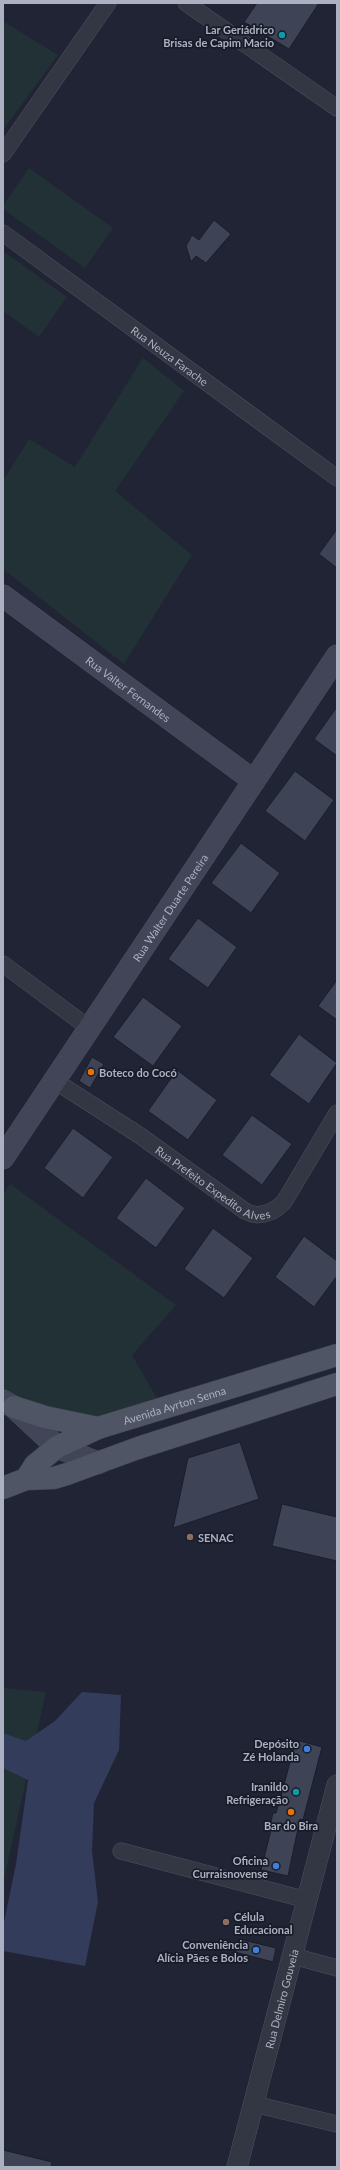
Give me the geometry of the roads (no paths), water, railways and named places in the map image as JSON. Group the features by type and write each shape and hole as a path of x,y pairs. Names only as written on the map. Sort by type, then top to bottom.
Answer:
{"main road":[{"name":"Rua Valter Fernandes","path":"3,596 254,781"},
{"name":"Rua Walter Duarte Pereira","path":"3,1158 337,656"},
{"name":"Avenida Ayrton Senna","path":"33,1479 35,1465 57,1447 98,1428 337,1355"},
{"path":"3,1488 33,1479 67,1474 138,1448 337,1384"},
{"path":"8,1404 45,1417 98,1428"},
{"path":"8,1404 57,1447 98,1463"}],"street":[{"path":"3,154 108,3"},
{"path":"186,3 337,108"},
{"name":"Rua Neuza Farache","path":"3,233 337,478"},
{"path":"3,964 89,1028"},
{"name":"Rua Prefeito Expedito Alves","path":"55,1081 139,1135 245,1211 259,1215 269,1213 284,1202 337,1114"},
{"name":"Rua Delmiro Gouveia","path":"237,2167 307,1900 334,1811 337,1784"},
{"path":"121,1851 307,1900"},
{"path":"293,1956 337,1968"},
{"path":"254,2104 337,2124"}],"water":[{"path":"82,1692 121,1695 119,1750 94,1803 92,1851 98,1902 85,1966 3,1951 3,1927 16,1864 28,1780 3,1768 3,1733 26,1741 55,1721"}],"place":[{"name":"Lar Geriádrico Brisas de Capim Macio","path":"282,35"},
{"name":"Boteco do Cocó","path":"91,1072"},
{"name":"SENAC","path":"190,1537"},
{"name":"Depósito Zé Holanda","path":"307,1749"},
{"name":"Iranildo Refrigeração","path":"296,1792"},
{"name":"Bar do Bira","path":"291,1812"},
{"name":"Oficina Curraisnovense","path":"276,1866"},
{"name":"Célula Educacional","path":"226,1922"},
{"name":"Conveniência Alícia Pães e Bolos","path":"256,1950"}]}
